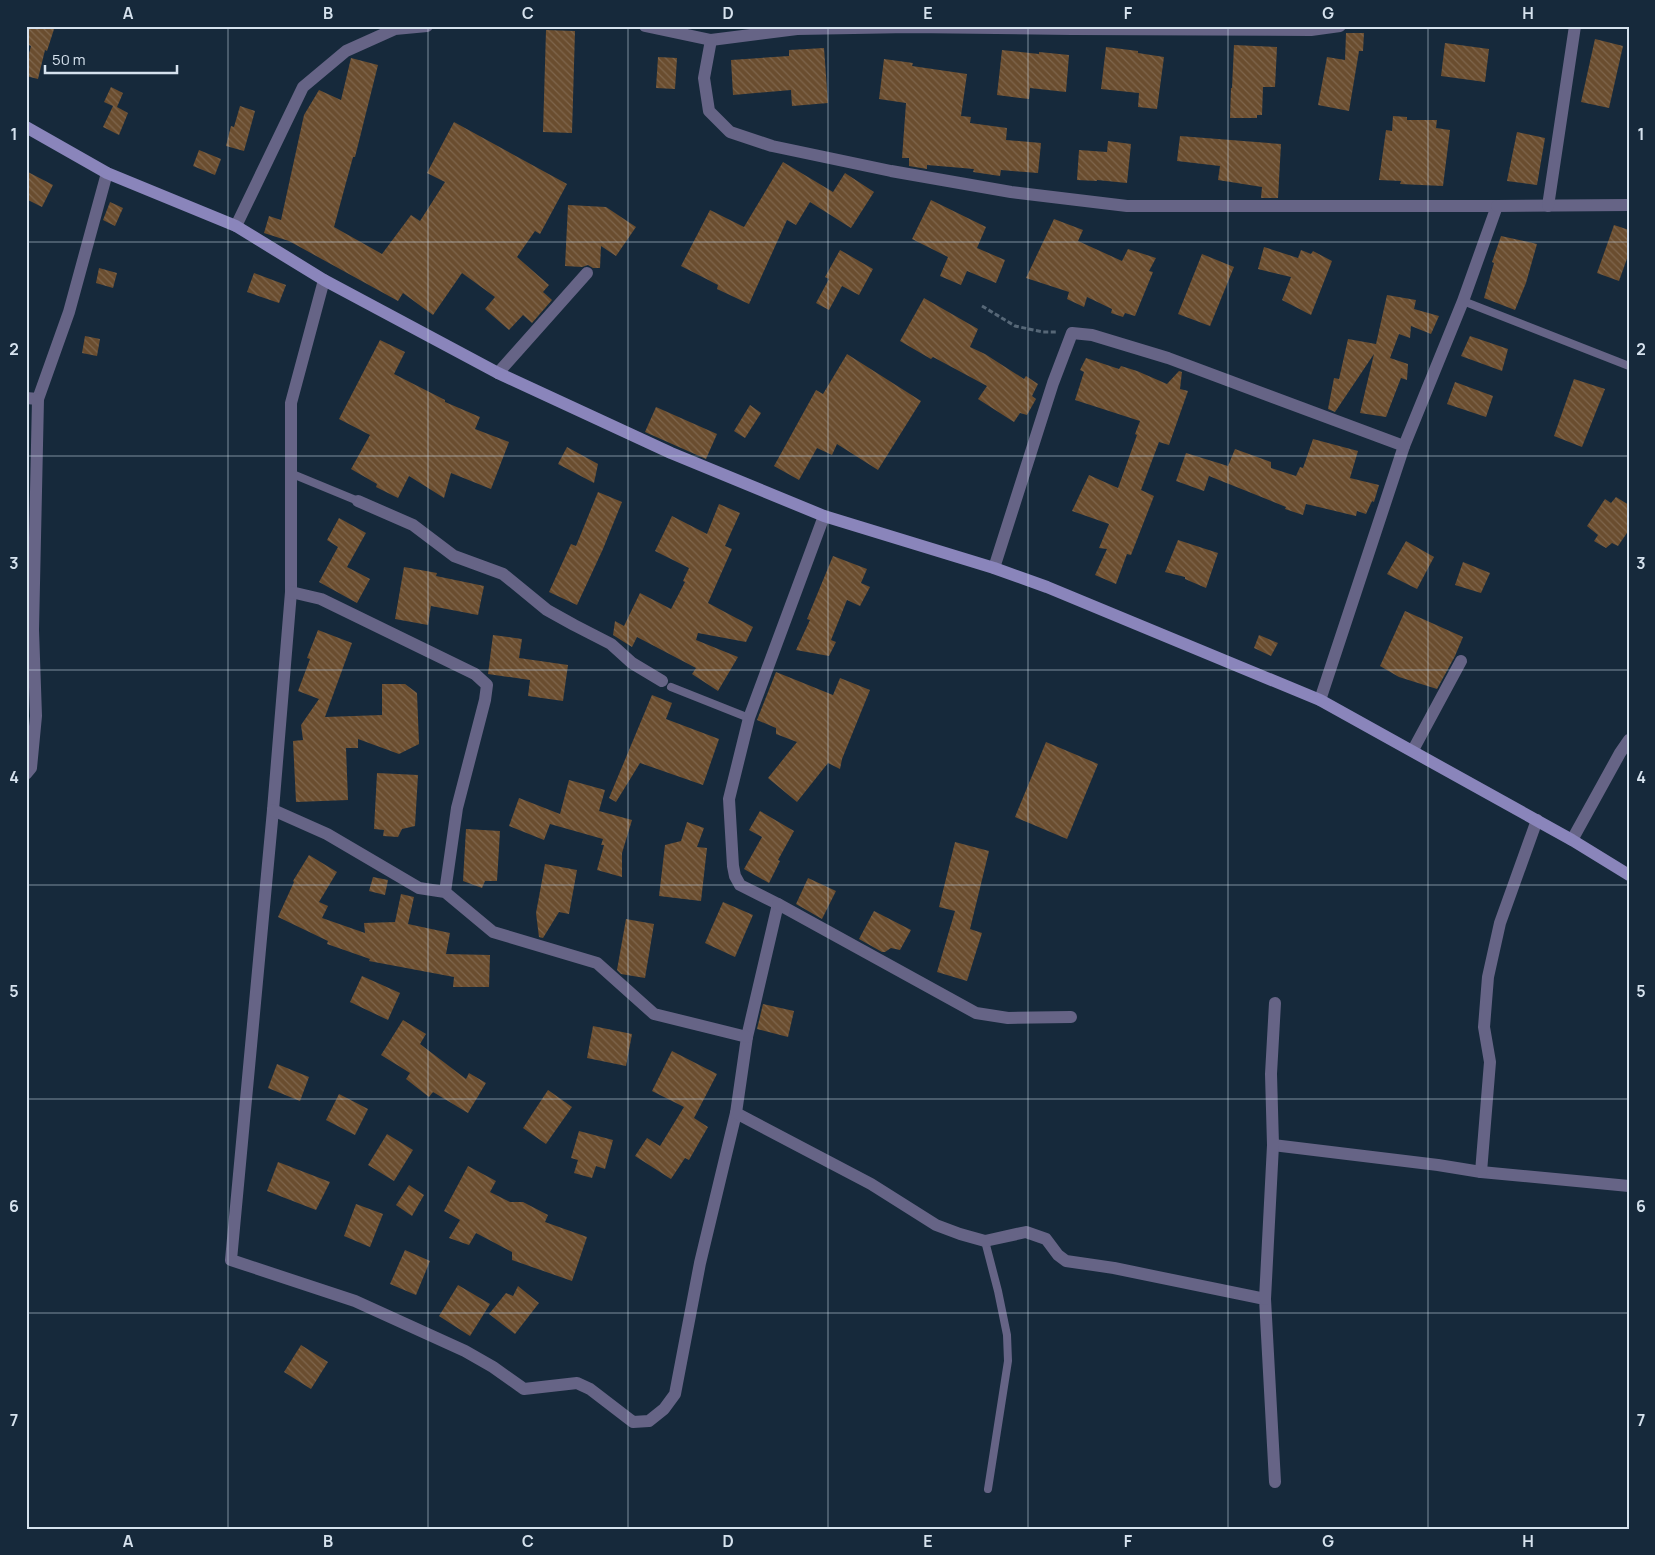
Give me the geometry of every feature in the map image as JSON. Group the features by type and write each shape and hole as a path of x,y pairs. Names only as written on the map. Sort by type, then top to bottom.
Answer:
{"street":[{"path":"236,226 304,87 346,51 395,29 427,26"},
{"path":"645,26 711,40 797,28 1312,30 1340,26"},
{"path":"1548,206 1575,26"},
{"path":"711,40 704,78 709,111 730,132 772,146 891,171 1011,192 1126,206 1629,205"},
{"path":"26,127 107,173 236,226 324,280 498,373 671,453 824,516 994,568 1056,591 1320,700 1537,820 1629,875"},
{"path":"26,774 31,768 36,716 32,630 32,398 68,312 107,173"},
{"path":"1320,700 1404,446 1463,302 1497,206"},
{"path":"498,373 587,272"},
{"path":"324,280 291,404 291,592 273,810 231,1260 355,1301 466,1351 524,1389 577,1383 590,1389 633,1422 649,1421 664,1409 675,1394 700,1263 736,1113 746,1037 778,904"},
{"path":"994,568 1072,333 1092,335 1168,358 1404,446"},
{"path":"358,501 413,525 454,556 503,574 547,610 611,644 632,663 666,684"},
{"path":"824,516 749,718 729,799 735,876 740,884 976,1013 1008,1018 1071,1017"},
{"path":"291,592 330,603 475,674 487,685 485,700 457,808 445,892"},
{"path":"1413,750 1461,661"},
{"path":"1572,840 1620,752 1629,740"},
{"path":"273,810 327,834 419,888 445,892 493,932 597,963 654,1014 746,1037"},
{"path":"1481,1172 1490,1062 1484,1027 1488,977 1500,923 1537,820"},
{"path":"1275,1482 1265,1299 1273,1145 1270,1074 1276,1003"},
{"path":"736,1113 871,1184 936,1225 985,1241 1026,1232 1046,1239 1058,1255 1066,1261 1114,1268 1265,1299"},
{"path":"1273,1145 1481,1172 1629,1186"}],"lane":[{"path":"1463,302 1629,366"},
{"path":"290,473 358,501"},
{"path":"666,684 749,718"},
{"path":"985,1241 1007,1335 1008,1361 988,1489"}],"path":[{"path":"982,306 1016,326 1043,332 1072,333"}],"building":[{"path":"26,26 55,26 47,51 45,50 38,79 26,76 26,65 31,46 26,44"},
{"path":"546,30 575,31 572,133 543,132"},
{"path":"1346,33 1364,33 1363,51 1359,51 1349,111 1318,105 1327,57 1345,60"},
{"path":"1595,39 1623,46 1609,108 1581,102"},
{"path":"1445,43 1489,49 1485,82 1441,76"},
{"path":"1234,45 1277,47 1275,87 1263,87 1262,115 1257,115 1257,118 1230,118"},
{"path":"1106,47 1164,57 1157,109 1138,107 1139,93 1101,89"},
{"path":"824,48 828,103 792,106 791,90 733,95 731,60 789,56 789,50"},
{"path":"1002,50 1069,55 1066,92 1030,88 1029,99 997,95"},
{"path":"658,57 677,58 675,89 656,88"},
{"path":"351,58 378,65 355,157 353,157 334,227 382,254 411,215 420,221 445,182 427,173 454,122 567,184 540,234 535,231 517,257 549,285 543,292 552,300 532,323 523,315 509,330 485,309 495,297 462,273 433,315 403,293 398,301 289,241 264,233 269,216 281,220 304,115 319,90 341,100"},
{"path":"884,59 913,63 912,66 967,74 961,116 971,117 970,123 1007,128 1006,140 1041,143 1038,173 1001,170 1000,176 973,172 974,169 927,165 927,169 909,166 909,158 902,158 906,103 879,99"},
{"path":"111,87 123,93 117,107 128,113 119,135 103,127 113,106 104,102"},
{"path":"240,106 255,111 244,151 226,146 231,126 234,127"},
{"path":"1393,116 1407,117 1407,120 1437,120 1436,128 1450,130 1443,186 1400,184 1401,181 1379,180 1386,130 1392,131"},
{"path":"1517,132 1545,138 1537,185 1507,181"},
{"path":"1180,136 1281,144 1278,198 1261,198 1262,187 1218,180 1220,166 1177,161"},
{"path":"1108,141 1131,144 1127,183 1077,180 1079,150 1107,152"},
{"path":"199,150 221,159 215,175 193,166"},
{"path":"783,162 833,192 845,173 874,192 851,228 810,202 796,225 787,220 749,304 717,289 718,285 681,266 710,210 744,227"},
{"path":"26,171 53,185 42,207 26,199"},
{"path":"931,200 986,227 977,248 1005,260 996,283 967,271 961,285 940,276 948,257 912,239"},
{"path":"110,202 123,208 115,226 103,220"},
{"path":"568,205 606,207 636,227 616,256 601,246 600,268 593,268 588,265 582,267 565,266"},
{"path":"1054,219 1083,230 1078,241 1122,261 1128,249 1156,258 1149,271 1153,272 1135,316 1125,313 1123,317 1111,313 1112,309 1087,297 1084,307 1067,299 1069,292 1026,278"},
{"path":"1614,225 1629,230 1629,253 1619,281 1597,273"},
{"path":"1501,236 1537,244 1526,283 1515,310 1484,298 1494,263 1492,262"},
{"path":"1264,247 1298,258 1301,250 1311,254 1313,251 1332,261 1311,315 1282,300 1291,277 1258,269"},
{"path":"840,250 873,269 859,295 842,286 829,310 816,303 829,279 825,277"},
{"path":"1202,254 1234,267 1210,326 1178,314"},
{"path":"99,268 117,273 113,288 96,283"},
{"path":"254,273 286,285 279,303 247,292"},
{"path":"1387,295 1416,300 1414,309 1439,316 1431,334 1411,326 1410,338 1399,334 1390,358 1408,364 1407,380 1401,378 1386,417 1360,413 1374,354 1335,412 1328,409 1334,378 1339,379 1348,339 1376,344"},
{"path":"924,298 978,329 970,347 985,354 1024,379 1026,376 1038,384 1032,396 1036,399 1027,415 1020,413 1014,422 978,399 987,386 933,357 931,359 900,341"},
{"path":"85,336 100,339 97,356 82,353"},
{"path":"1470,336 1508,349 1502,371 1461,356"},
{"path":"380,340 405,352 394,374 445,400 445,402 480,417 475,429 509,442 491,489 451,473 444,498 409,476 398,498 376,487 377,484 351,469 370,435 339,419"},
{"path":"847,354 921,401 878,470 837,444 832,455 817,448 799,480 774,466 816,390 823,394"},
{"path":"1086,358 1119,369 1121,366 1137,371 1167,384 1179,371 1182,372 1180,389 1188,391 1169,445 1159,442 1141,490 1154,496 1131,555 1127,554 1116,584 1095,575 1107,549 1099,548 1109,524 1072,511 1089,475 1118,488 1137,435 1135,434 1140,421 1075,400 1084,372 1080,370"},
{"path":"1574,379 1605,389 1582,447 1554,436"},
{"path":"1455,382 1493,396 1486,417 1447,404"},
{"path":"750,405 761,413 745,438 734,431"},
{"path":"656,407 717,434 706,459 645,432"},
{"path":"1313,439 1358,451 1350,478 1379,485 1374,502 1372,501 1366,514 1357,511 1356,516 1306,504 1303,515 1209,476 1204,491 1176,481 1186,453 1228,466 1235,449 1271,462 1271,468 1296,476 1300,467 1303,468"},
{"path":"567,447 598,464 594,483 558,464"},
{"path":"598,492 622,502 577,605 549,592 571,544 576,546"},
{"path":"1616,497 1629,505 1629,530 1618,546 1612,543 1606,548 1594,541 1598,535 1587,526 1605,499 1611,503"},
{"path":"719,504 740,513 725,546 732,549 708,603 753,627 746,642 698,633 696,640 738,657 718,691 692,674 696,668 637,637 632,647 613,635 615,621 624,626 640,593 671,609 685,582 683,581 689,568 655,551 672,516 707,534"},
{"path":"339,518 366,533 347,567 370,579 357,603 319,582 338,547 327,540"},
{"path":"1178,540 1218,553 1206,588 1185,579 1185,577 1165,572"},
{"path":"1406,541 1434,557 1417,589 1387,574"},
{"path":"833,556 867,569 861,583 870,587 860,606 847,600 831,640 836,642 829,656 796,650 810,620 807,619"},
{"path":"1463,562 1490,573 1481,593 1455,585"},
{"path":"404,567 437,573 436,576 484,586 478,615 431,606 428,625 395,619"},
{"path":"1405,611 1463,637 1437,689 1399,677 1380,666"},
{"path":"318,630 352,643 325,717 382,715 382,684 405,684 417,693 419,744 399,754 358,739 358,748 346,748 348,800 296,802 293,741 303,740 301,725 319,699 298,691 310,659 307,658"},
{"path":"493,635 522,639 519,658 568,665 563,701 528,696 530,680 488,674"},
{"path":"1259,635 1278,643 1271,656 1254,648"},
{"path":"776,672 833,695 840,678 870,690 842,759 840,769 828,763 797,802 768,778 797,742 776,734 776,728 757,720"},
{"path":"652,695 672,703 666,719 719,739 703,785 640,763 616,802 609,798"},
{"path":"1046,742 1098,764 1067,839 1015,817"},
{"path":"377,773 418,775 415,826 402,829 398,837 383,836 384,830 374,829"},
{"path":"569,780 605,790 599,811 632,820 622,853 622,877 597,870 604,845 601,845 603,839 550,824 544,840 509,826 519,798 560,814"},
{"path":"760,811 794,831 778,860 780,861 769,883 744,869 762,837 749,830"},
{"path":"687,822 704,828 697,847 707,848 701,901 659,896 665,845 681,841"},
{"path":"466,829 500,831 497,881 485,881 482,888 463,881"},
{"path":"955,842 989,851 970,929 982,933 967,981 937,972 955,911 939,907"},
{"path":"309,855 337,872 319,902 328,906 322,918 365,933 364,923 395,922 401,894 414,897 408,924 450,933 446,954 490,955 489,987 453,987 454,977 369,961 370,959 327,944 328,941 278,917 293,881"},
{"path":"545,864 577,870 569,914 559,912 543,938 539,937 536,913"},
{"path":"373,877 388,880 385,895 369,891"},
{"path":"808,878 836,891 822,919 796,904"},
{"path":"723,902 753,915 735,957 705,943"},
{"path":"874,911 911,930 900,950 891,948 882,952 859,939"},
{"path":"626,919 654,924 645,978 621,974 617,970"},
{"path":"362,976 400,993 388,1020 350,1002"},
{"path":"763,1004 794,1011 788,1037 757,1029"},
{"path":"403,1020 426,1034 420,1044 466,1079 469,1073 486,1083 468,1113 433,1092 429,1097 406,1079 410,1073 381,1055"},
{"path":"593,1026 632,1034 626,1066 587,1058"},
{"path":"672,1051 717,1074 694,1118 708,1127 689,1160 685,1158 671,1179 635,1156 647,1138 660,1146 684,1107 652,1091"},
{"path":"277,1064 309,1077 300,1101 268,1088"},
{"path":"548,1090 572,1107 546,1144 523,1128"},
{"path":"339,1094 368,1109 355,1135 326,1120"},
{"path":"579,1131 613,1140 605,1169 596,1166 592,1178 574,1173 578,1160 571,1158"},
{"path":"387,1134 413,1150 394,1181 368,1165"},
{"path":"278,1162 330,1182 316,1210 267,1191"},
{"path":"468,1166 496,1181 490,1192 510,1202 523,1202 548,1215 545,1222 587,1237 572,1281 512,1260 512,1252 476,1233 469,1245 449,1238 460,1220 444,1211"},
{"path":"409,1185 424,1195 412,1216 396,1205"},
{"path":"356,1204 383,1214 370,1247 344,1236"},
{"path":"405,1250 430,1261 416,1295 390,1284"},
{"path":"458,1285 490,1304 470,1336 439,1316"},
{"path":"518,1286 539,1303 515,1334 489,1314 506,1293 513,1296"},
{"path":"301,1345 328,1362 311,1389 284,1372"}]}
